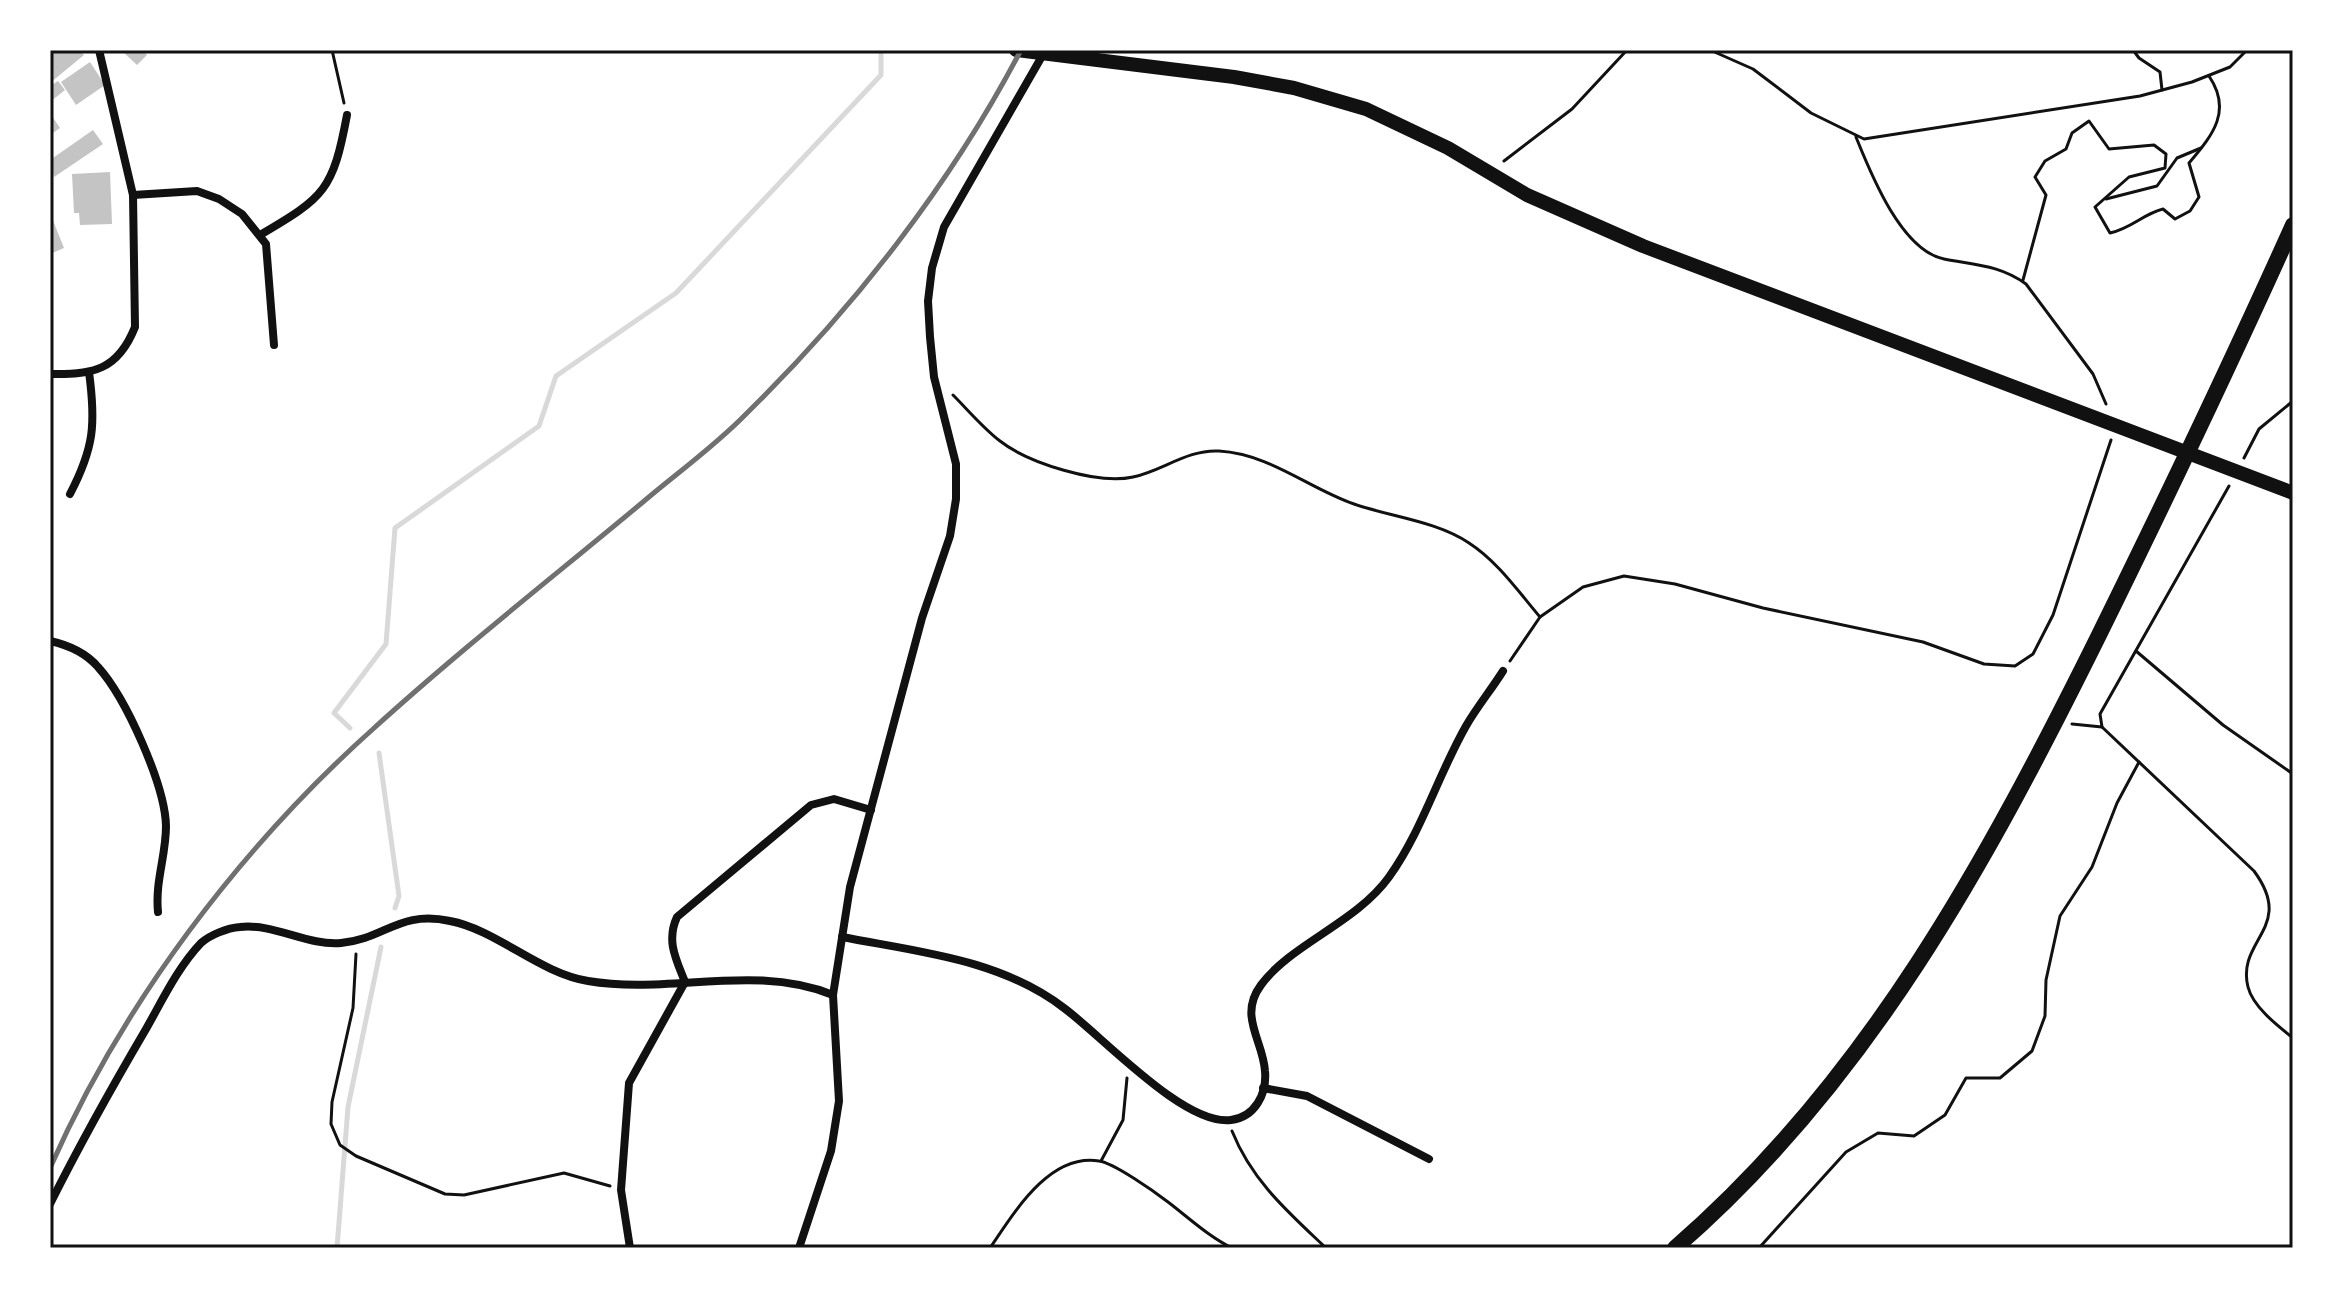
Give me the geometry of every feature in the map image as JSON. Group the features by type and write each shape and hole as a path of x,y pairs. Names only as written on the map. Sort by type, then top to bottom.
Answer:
{"main road":[{"path":"1675,1248 1737,1190 1830,1088 1931,946 2015,804 2210,408 2293,225"}],"street":[{"path":"50,374 89,372 117,358 127,346 135,327 133,195 99,50"},
{"path":"1016,50 1234,77 1320,95 1404,125 1570,216 1643,246 2293,493"},
{"path":"799,1248 831,1151 839,1101 833,995 850,887 922,618 950,536 956,499 956,464 934,377 928,301 932,268 944,227 993,136 1044,53"},
{"path":"260,235 320,197 335,167 347,115"},
{"path":"133,195 197,191 233,207 260,235 266,244 274,345"},
{"path":"70,494 88,459 93,437 89,372"},
{"path":"50,641 82,653 99,668 124,709 148,761 166,827 155,887 158,912"},
{"path":"842,937 981,964 1006,975 1063,1006 1159,1089 1207,1117 1228,1121 1243,1118 1261,1100 1265,1071 1253,1035 1250,1011 1255,993 1267,976 1357,910 1388,879 1409,844 1466,726 1503,671"},
{"path":"685,982 672,949 671,931 677,917 811,805 834,799 871,810"},
{"path":"50,1204 81,1142 173,982 202,942 239,927 257,927 338,943 356,940 402,920 423,916 454,921 573,978 610,985 765,979 807,985 833,995"},
{"path":"630,1248 621,1190 629,1083 685,982"},
{"path":"1263,1088 1307,1096 1429,1159"}],"path":[{"path":"332,50 347,115"},
{"path":"1488,173 1572,109 1627,50"},
{"path":"1710,50 1753,69 1811,113 1864,139 2162,90 2230,67 2247,50"},
{"path":"2133,50 2139,58 2160,72 2162,90"},
{"path":"2023,282 2046,195 2035,177 2045,161 2066,149 2072,133 2089,121 2109,149 2154,145 2166,154 2165,168 2129,177 2095,207 2110,233 2138,223 2145,213 2163,209 2175,219 2190,211 2199,197 2189,163 2222,115 2221,93 2209,76"},
{"path":"1503,671 1540,617 1583,587 1624,576 1675,584 1763,608 1923,642 1984,664 2015,666 2033,654 2053,615 2100,465 2117,428 2093,374 2023,282 1988,265 1940,258 1917,245 1872,176 1856,137"},
{"path":"2106,199 2157,186 2177,158 2201,148"},
{"path":"934,377 1002,443 1035,461 1068,471 1111,478 1133,477 1193,454 1214,450 1241,452 1351,503 1445,531 1488,557 1540,617"},
{"path":"2293,401 2259,429 2100,714 2102,727 2254,871 2266,888 2271,903 2266,925 2249,960 2248,987 2270,1020 2293,1038"},
{"path":"2136,651 2223,725 2293,774"},
{"path":"1759,1248 1846,1152 1878,1133 1914,1136 1945,1115 1966,1078 2000,1078 2032,1051 2045,1016 2046,980 2060,916 2092,867 2117,803 2139,762"},
{"path":"356,940 353,1008 332,1102 331,1124 340,1145 356,1156 445,1194 464,1195 564,1173 590,1178 621,1190"},
{"path":"1101,1161 1123,1120 1128,1092 1126,1061"},
{"path":"1228,1121 1244,1161 1276,1202 1326,1248"},
{"path":"990,1248 1016,1210 1048,1177 1071,1163 1101,1161 1165,1199 1216,1240 1232,1248"}],"building":[{"path":"50,50 79,50 84,55 50,83"},
{"path":"121,50 142,50 147,55 137,65"},
{"path":"90,62 105,85 76,105 61,82"},
{"path":"58,81 65,90 50,102 50,86"},
{"path":"50,113 60,128 50,135"},
{"path":"93,130 103,144 54,177 50,160"},
{"path":"110,172 112,224 80,225 79,213 74,213 72,174"},
{"path":"50,213 64,248 50,254"}],"waterway":[{"path":"350,728 334,713 386,644 395,528 539,426 556,376 676,293 881,75 881,50"},
{"path":"379,753 399,896 395,908"},
{"path":"337,1248 348,1107 381,947"}],"railway":[{"path":"50,1168 79,1107 149,988 231,877 276,825 373,729 709,448 786,373 862,288 932,196 994,100 1021,50"}]}
